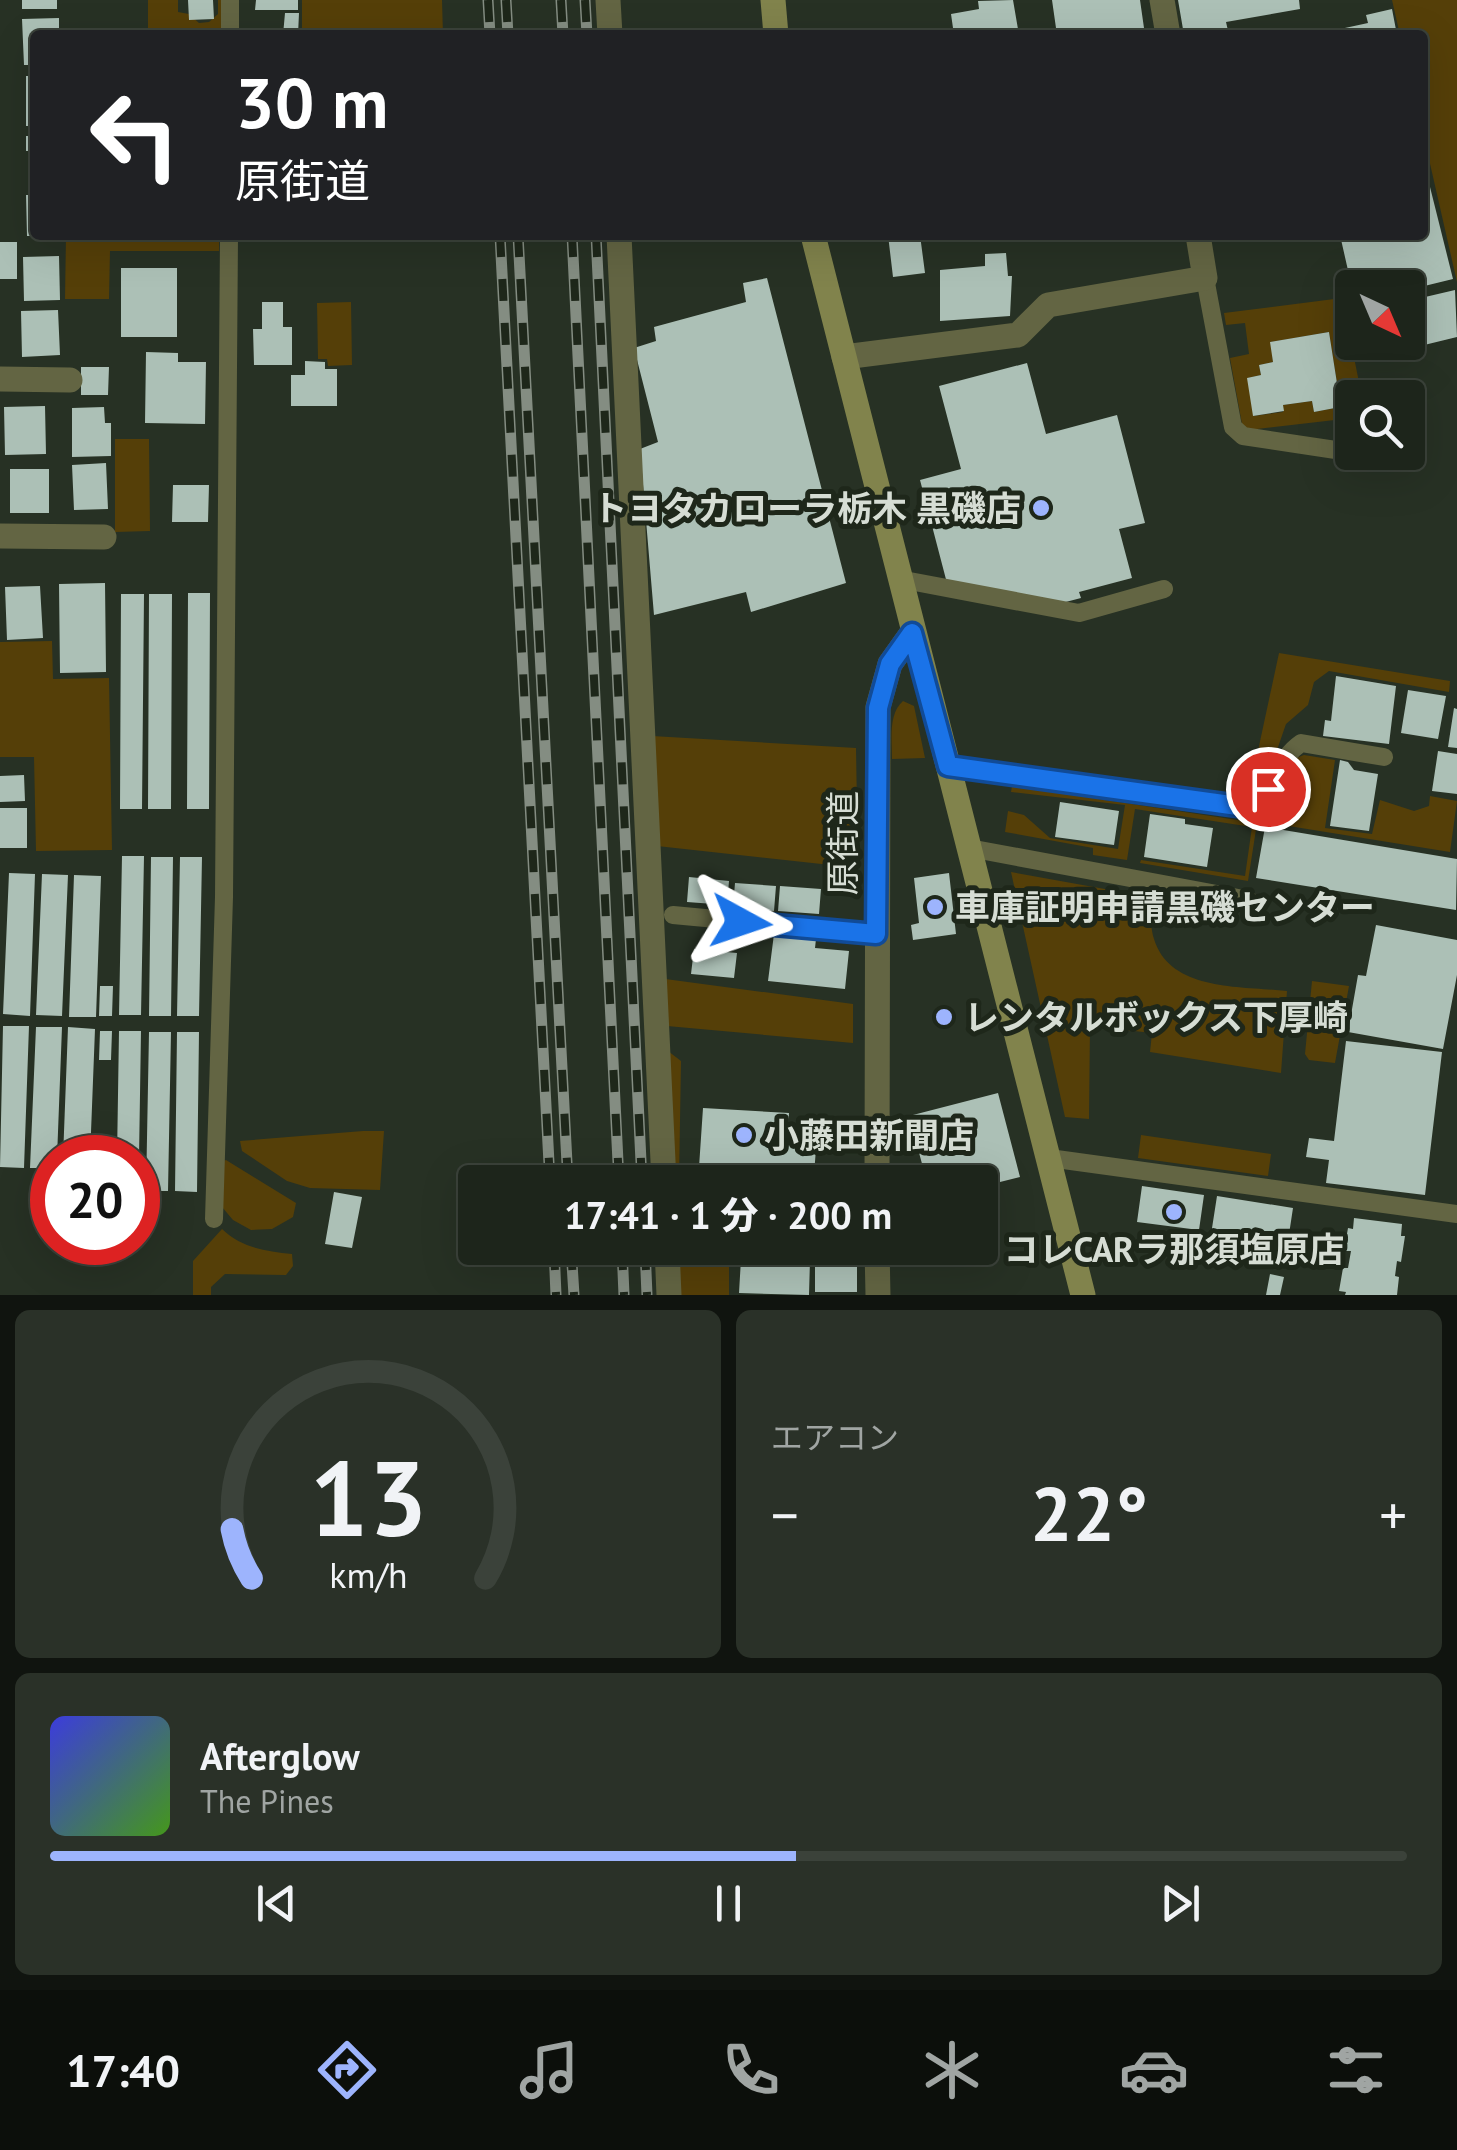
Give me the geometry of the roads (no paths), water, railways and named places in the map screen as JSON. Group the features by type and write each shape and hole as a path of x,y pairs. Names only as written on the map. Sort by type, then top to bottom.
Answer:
{"main road":[{"path":"773,0 774,30"},
{"path":"814,240 1083,1295"}],"street":[{"path":"608,0 610,30"},
{"path":"758,0 772,30"},
{"path":"1162,0 1167,30"},
{"path":"619,240 663,1165"},
{"path":"844,356 1018,335 1048,306 1205,278 1199,240"},
{"path":"0,379 70,380"},
{"path":"0,536 104,538"},
{"name":"原街道","path":"877,1165 878,708 890,664 912,633"},
{"path":"668,1265 669,1295"},
{"path":"877,1265 878,1295"}],"lane":[{"path":"230,0 230,30"},
{"path":"214,1220 224,897 229,240"},
{"path":"1205,278 1233,427 1243,436 1335,450"},
{"path":"899,579 1080,613 1164,588"},
{"path":"948,766 1238,806 1255,802 1268,789 1290,751 1301,743 1384,756"},
{"path":"969,848 1249,900"},
{"path":"673,915 876,934"},
{"path":"1049,1158 1457,1214"}],"railway":[{"path":"488,0 490,30"},
{"path":"506,0 508,30"},
{"path":"561,0 563,30"},
{"path":"585,0 587,30"},
{"path":"500,240 549,1165"},
{"path":"518,240 567,1165"},
{"path":"572,240 618,1165"},
{"path":"596,240 641,1165"},
{"path":"555,1265 556,1295"},
{"path":"572,1265 574,1295"},
{"path":"623,1265 624,1295"},
{"path":"646,1265 647,1295"}],"place":[{"name":"トヨタカローラ栃木 黒磯店","path":"1041,508"},
{"name":"車庫証明申請黒磯センター","path":"935,907"},
{"name":"レンタルボックス下厚崎","path":"944,1017"},
{"name":"小藤田新聞店","path":"744,1135"},
{"name":"コレCARラ那須塩原店","path":"1174,1212"}]}
